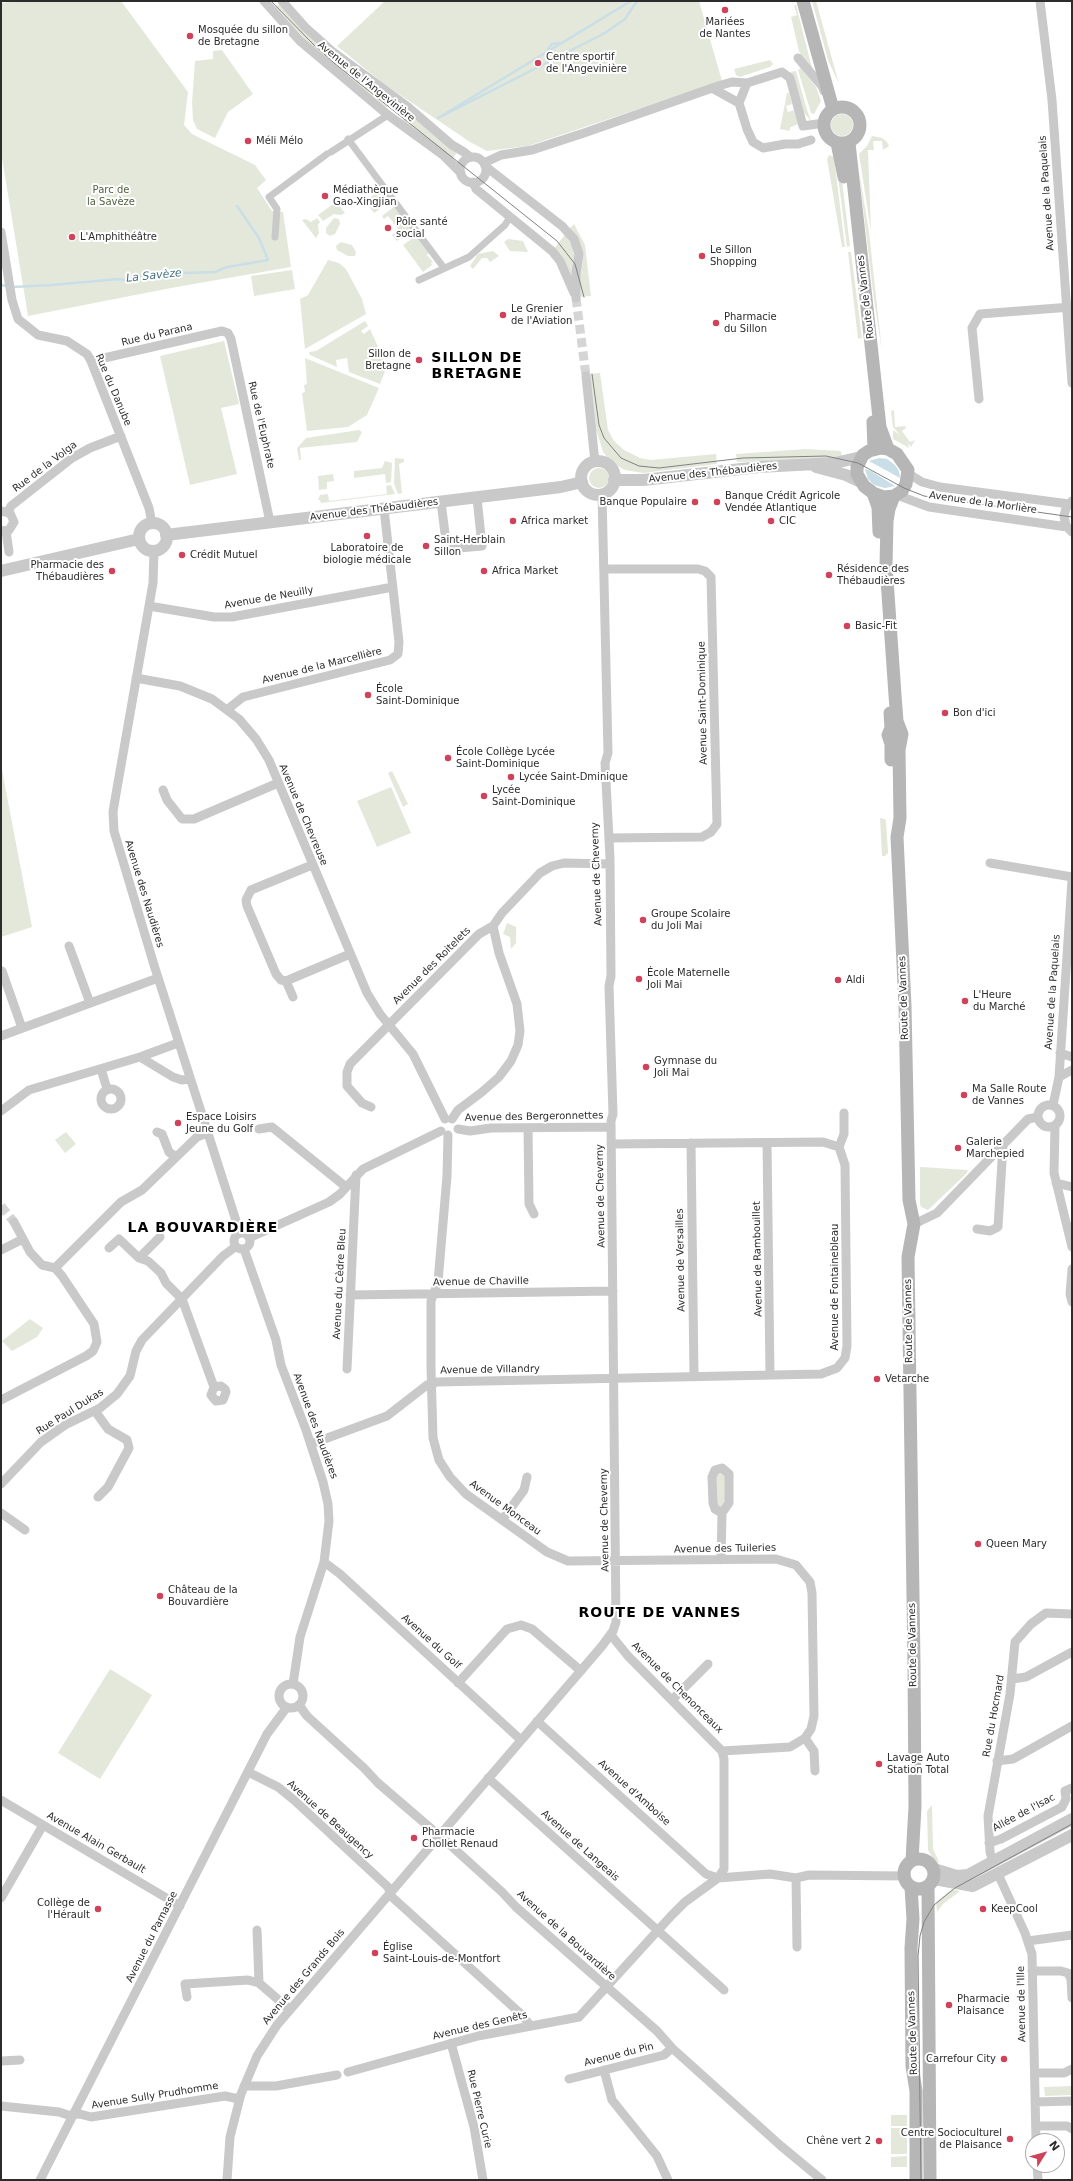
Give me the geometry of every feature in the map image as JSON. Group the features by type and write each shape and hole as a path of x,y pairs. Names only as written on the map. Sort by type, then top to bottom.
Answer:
{"main road":[{"path":"803,1 832,113"},
{"path":"810,1 828,66 832,113 827,135 843,143 859,134 860,121 853,110 832,113"},
{"name":"Route de Vannes","path":"843,143 846,185 874,431 874,449"},
{"name":"Route de Vannes","path":"843,143 880,427 888,449"},
{"path":"888,449 902,459 909,474 906,484 896,495 884,497 873,493 861,482 857,470 861,457 869,450 888,449"},
{"name":"Route de Vannes","path":"873,493 878,507 895,734"},
{"name":"Route de Vannes","path":"896,495 889,508 887,521 886,564 895,695 895,734 891,744 892,818 897,837 905,1006 909,1200 914,1224 910,1241 908,1270 915,1807 918,1825 916,1859"},
{"path":"916,1859 927,1861 932,1878 919,1889 907,1881 906,1866 916,1859"},
{"name":"Route de Vannes","path":"930,2180 932,1878"},
{"name":"Route de Vannes","path":"907,1881 913,1918 911,1948 912,2066 916,2091 916,2180"}],"street":[{"name":"Avenue de l'Angevinière","path":"264,1 300,41 388,115 443,155 461,173"},
{"name":"Avenue de l'Angevinière","path":"282,1 305,26 333,52 408,108 452,145 470,157"},
{"name":"Avenue de la Paquelais","path":"1040,1 1052,100 1069,307 1072,383"},
{"path":"484,165 501,155 521,153 539,148 712,88 732,82 747,83 782,72 790,78 802,126 832,113 822,86 798,58"},
{"path":"747,83 739,103 747,129 753,142 763,148 785,144 798,144 811,140"},
{"path":"712,88 739,103"},
{"path":"275,237 277,209 269,198 348,139 388,115"},
{"path":"348,139 444,268"},
{"path":"474,182 476,189 552,251 562,266 576,298 576,273 579,254 574,239 562,226 484,165 478,158 470,157 461,164 461,173 466,180 474,182 484,176 484,165"},
{"path":"419,280 469,257 505,225 510,217"},
{"name":"Rue du Danube","path":"1,232 14,310 24,325 38,335 75,345 87,354 149,508 152,524"},
{"path":"979,399 972,328 980,314 1069,307"},
{"name":"Rue du Parana","path":"91,361 222,331 228,333"},
{"name":"Rue de l'Euphrate","path":"228,333 231,339 270,522"},
{"path":"586,376 595,462"},
{"name":"Rue de la Volga","path":"9,552 3,531 11,528 14,522 12,516 4,511 72,458 90,448 121,436"},
{"name":"Avenue des Thébaudières","path":"614,480 643,480 759,467 811,465 841,462 861,457"},
{"path":"595,462 605,463 610,467 614,480 610,490 602,494 591,494 585,489 582,482 582,476 585,468 595,462"},
{"name":"Avenue des Thébaudières","path":"811,465 846,475 861,482"},
{"name":"Avenue de la Morlière","path":"909,474 922,482 940,487 1070,502"},
{"name":"Avenue des Thébaudières","path":"166,535 572,486 582,482"},
{"name":"Avenue de Cheverny","path":"440,1836 610,1635 617,1617 611,1144 613,1114 609,986 611,976 610,864 609,838 606,823 605,763 608,753 605,569 602,494"},
{"name":"Avenue de la Morlière","path":"896,495 929,506 1070,530"},
{"path":"441,502 447,549 482,546 477,498"},
{"path":"1070,502 1064,516 1070,530"},
{"name":"Avenue de la Marcellière","path":"228,709 244,697 395,657 400,647 384,509"},
{"path":"152,524 160,526 166,535 163,546 154,551 144,548 139,539 143,528 152,524"},
{"path":"1,571 139,539"},
{"name":"Avenue des Naudières","path":"154,551 154,577 116,794 113,818 116,842 178,1043 240,1233"},
{"name":"Avenue Saint-Dominique","path":"605,569 698,569 705,571 711,577 717,816 715,828 702,837 609,838"},
{"name":"Avenue de Neuilly","path":"149,606 214,617 232,617 393,587"},
{"name":"Avenue de Chevreuse","path":"136,678 191,690 212,699 228,709 245,725 261,746 367,993 413,1054 448,1119"},
{"path":"163,790 167,800 182,819 194,819 278,783"},
{"name":"Avenue des Roitelets","path":"371,1107 362,1103 347,1086 347,1072 350,1064 389,1024 479,934 494,926 507,906 535,878 548,868 564,863 610,864"},
{"path":"990,863 1072,879"},
{"path":"312,865 255,888 249,893 246,900 276,974 281,980 286,981 350,954"},
{"name":"Avenue de la Paquelais","path":"1053,1105 1059,1077 1072,879"},
{"path":"444,1133 441,1124 482,1092 504,1072 518,1045 520,1031 517,1004 499,953 494,926"},
{"path":"69,946 90,1003"},
{"path":"2,972 22,1028"},
{"path":"1,1036 158,978"},
{"path":"286,981 293,997"},
{"path":"1,1112 29,1090 140,1057 178,1043"},
{"path":"152,1064 159,1050"},
{"path":"1060,1053 1072,1057"},
{"path":"140,1057 178,1079 190,1079"},
{"path":"101,1069 107,1089"},
{"path":"1059,1077 1072,1070"},
{"path":"1038,1117 1042,1107 1053,1105 1060,1113 1060,1120 1055,1126 1053,1165 1072,1247"},
{"path":"611,1144 823,1142 839,1147 844,1134 844,1113"},
{"path":"914,1224 936,1212 1028,1119 1038,1117"},
{"path":"1038,1117 1044,1126 1055,1126"},
{"path":"249,1238 307,1213 343,1191 356,1175 364,1169 444,1133 453,1135 458,1129 457,1123 448,1119"},
{"name":"Avenue des Bergeronnettes","path":"458,1129 611,1127"},
{"path":"259,1129 272,1128 354,1201"},
{"path":"528,1128 529,1204 534,1214"},
{"path":"157,1132 162,1134 169,1152 176,1157"},
{"path":"56,1268 121,1202 142,1190 197,1137 207,1133"},
{"name":"Avenue Monceau","path":"444,1133 447,1176 438,1282 431,1301 433,1438 442,1465 454,1483 466,1494 547,1552 561,1559 576,1562 617,1562"},
{"name":"Avenue de Versailles","path":"691,1143 694,1377"},
{"name":"Avenue de Rambouillet","path":"767,1143 770,1375"},
{"path":"976,1229 990,1231 998,1227 1003,1145"},
{"name":"Avenue de Fontainebleau","path":"614,1378 825,1374 837,1368 846,1352 845,1165 839,1147"},
{"name":"Avenue du Cèdre Bleu","path":"347,1369 356,1175"},
{"path":"1056,1183 1072,1187"},
{"path":"1,1400 86,1356 93,1351 97,1342 94,1324 56,1268 42,1265 30,1252 14,1222"},
{"path":"240,1233 245,1233 249,1238 250,1245 240,1248 234,1238 240,1233"},
{"path":"139,1258 160,1237"},
{"path":"1,1250 23,1239"},
{"path":"108,1248 119,1239 139,1258 148,1261 161,1273 166,1284 182,1299 214,1387"},
{"name":"Avenue des Naudières","path":"240,1248 276,1340 281,1365 311,1444 328,1504 329,1520 324,1562 300,1637 293,1684"},
{"name":"Rue Paul Dukas","path":"1,1484 45,1439 65,1425 95,1412 109,1402 130,1376 136,1351 142,1340 223,1256 240,1248"},
{"path":"1072,1268 1070,1294 1072,1302"},
{"name":"Avenue de Chaville","path":"350,1295 613,1291"},
{"name":"Avenue de Villandry","path":"311,1444 387,1416 432,1382 614,1378"},
{"path":"95,1412 108,1429 127,1440 129,1448 108,1487 98,1497"},
{"path":"502,1520 524,1490 527,1477"},
{"path":"1,1513 25,1530"},
{"path":"721,1560 722,1513"},
{"name":"Avenue des Tuileries","path":"617,1562 776,1559 787,1560 796,1565 807,1577 812,1593 814,1716 811,1729 805,1738"},
{"name":"Avenue du Golf","path":"324,1562 340,1574 521,1740"},
{"name":"Rue du Hocmard","path":"993,1862 989,1843 988,1816 1012,1679 1015,1642 1031,1624 1046,1612 1072,1614"},
{"path":"458,1683 507,1629 521,1625 532,1629 580,1671"},
{"name":"Avenue de Chenonceaux","path":"610,1635 628,1656 722,1751"},
{"path":"1012,1679 1026,1677 1072,1652"},
{"path":"672,1700 708,1664"},
{"path":"293,1684 299,1686 303,1692 303,1699 299,1704 293,1708 287,1707 280,1700 280,1693 285,1686 293,1684"},
{"name":"Avenue de la Bouvardière","path":"299,1704 307,1716 364,1768 378,1783 440,1836 607,1988 657,2031 672,2048 775,2141 822,2180"},
{"name":"Avenue du Parnasse","path":"40,2180 273,1723 287,1707"},
{"name":"Avenue d'Amboise","path":"537,1721 706,1874 718,1878"},
{"path":"998,1761 1013,1759 1072,1726"},
{"path":"718,1878 724,1866 724,1759 722,1751 737,1749 785,1749 794,1746 805,1738 814,1751 815,1771"},
{"name":"Avenue de Beaugency","path":"248,1772 287,1794 388,1888 392,1897 521,2014 530,2025"},
{"name":"Avenue de Langeais","path":"488,1778 724,1990"},
{"name":"Allée de l'Isac","path":"989,1843 1001,1839 1062,1807 1069,1799 1065,1791 1072,1788"},
{"name":"Avenue Alain Gerbault","path":"1,1800 180,1906"},
{"path":"932,1878 962,1876 993,1862 1072,1820"},
{"path":"1,1898 44,1825"},
{"path":"932,1878 974,1886 1072,1835"},
{"name":"Avenue des Grands Bois","path":"227,2180 230,2137 239,2099 264,2045 289,2009 440,1836"},
{"path":"718,1878 770,1874 796,1878 809,1875 907,1881"},
{"name":"Avenue de l'Ille","path":"998,1874 1028,1941 1032,1954 1036,2133"},
{"name":"Avenue des Genêts","path":"348,2072 451,2044 530,2025 579,2017 685,1902 718,1878"},
{"path":"796,1878 797,1947"},
{"path":"257,1930 260,1983"},
{"path":"1028,1941 1072,1935"},
{"path":"1032,1971 1061,1971 1068,1973 1071,1979 1072,1998"},
{"path":"187,1997 185,1984 248,1980 260,1983 289,2009"},
{"name":"Rue Pierre Curie","path":"451,2044 474,2127 483,2180"},
{"name":"Avenue du Pin","path":"569,2079 664,2055 672,2048"},
{"path":"1,2060 20,2060"},
{"path":"1035,2073 1064,2073 1072,2069"},
{"path":"604,2070 612,2100 654,2152 668,2180"},
{"path":"244,2086 276,2086 337,2075"},
{"name":"Avenue Sully Prudhomme","path":"1,2106 91,2117 225,2096 239,2099"},
{"path":"1035,2102 1072,2101"},
{"path":"1036,2126 1067,2126 1072,2129"},
{"path":"1030,2180 1038,2180"}],"green space":[{"name":"Parc de la Savèze","path":"18,1 121,1 188,92 184,125 192,134 255,165 266,180 257,188 272,211 283,212 291,267 171,288 28,316 1,152 1,3"},
{"name":"Centre sportif de l'Angevinière","path":"385,1 699,1 722,81 528,146 487,151 470,142 384,84 337,46"},
{"path":"812,1 816,1 839,84 828,60"},
{"path":"281,3 339,59 394,103 386,107 306,41 275,7"},
{"path":"794,5 796,5 812,68 802,58 799,51 791,17 797,15"},
{"path":"222,50 253,94 228,112 215,138 197,129 193,120 192,103 195,61 213,59 213,51"},
{"path":"770,60 773,64 770,67 740,77 736,75 734,69"},
{"path":"801,68 816,87 821,101 814,114 811,113 798,70"},
{"path":"796,71 811,121 804,113 790,72"},
{"path":"787,93 789,93 792,104 786,106 788,112 794,110 798,124 791,127 789,131 780,129"},
{"path":"842,114 846,115 852,121 852,129 846,135 842,136 838,135 832,129 831,125 832,121 838,115"},
{"path":"410,115 457,153 452,159 402,120"},
{"path":"872,136 882,138 889,146 883,150 882,141 873,141 874,150 868,150 871,231 859,154 867,146"},
{"path":"829,155 834,157 845,247 842,247 827,159"},
{"path":"858,165 869,232 882,351 874,300"},
{"path":"837,168 842,181 850,246 847,247"},
{"path":"382,189 391,201 374,213 365,201"},
{"path":"336,202 345,213 341,215 334,214 323,221 318,215"},
{"path":"395,206 413,229 397,241 392,235 399,230 388,216 384,219 382,216"},
{"path":"317,218 320,222 318,225 319,233 316,238 302,220 306,219 311,222"},
{"path":"334,218 339,219 340,224 335,234 330,236 326,233 326,228"},
{"path":"574,224 585,245 591,296 580,297 578,274 569,229"},
{"path":"566,233 575,252 573,281 554,249"},
{"path":"417,235 430,252 427,255 433,262 431,263 432,265 423,272 403,245"},
{"path":"508,239 523,241 528,252 510,251 504,242"},
{"path":"341,242 352,245 356,252 355,256 348,256 337,250 336,246"},
{"path":"493,251 499,256 490,262 487,258 482,258 473,269 470,266 478,254"},
{"path":"848,252 851,252 862,338 858,339"},
{"path":"328,260 339,263 346,269 362,299 366,314 305,349 300,299 308,295"},
{"path":"292,270 295,289 254,296 251,276"},
{"path":"365,321 368,326 361,331 364,334 370,329 384,360 385,371 380,384 349,372 347,358 336,360 337,367 310,355 309,352 316,351"},
{"path":"224,341 239,404 221,408 237,474 190,485 160,356"},
{"path":"305,358 379,388 367,415 348,427 307,431 302,393 305,392 304,385 307,384"},
{"path":"600,373 608,430 614,441 624,450 640,458 651,460 716,454 717,464 643,473 625,470 612,463 603,452 595,426 589,374"},
{"path":"894,410 895,427 905,426 906,428 902,431 910,442 915,440 911,447 908,443 909,448 893,439 893,430 900,435 893,427 891,411"},
{"path":"359,430 362,432 357,442 300,448 301,460 299,460 297,448 306,438"},
{"path":"806,449 841,451 842,458 737,462 736,454"},
{"path":"395,458 404,459 404,462 399,464 402,493 398,494 394,484"},
{"path":"385,461 392,463 391,482 386,483 385,474 354,478 354,471 382,468"},
{"path":"599,468 606,471 609,478 606,485 599,488 592,485 589,478 592,471"},
{"path":"333,474 334,481 327,482 327,489 319,490 318,476"},
{"path":"391,485 395,494 321,503 320,500 318,500 320,495 328,494 329,501 387,494 386,486"},
{"path":"1,765 32,927 1,937"},
{"path":"392,771 408,804 403,807 388,773"},
{"path":"391,787 411,833 377,847 357,801"},
{"path":"880,818 885,819 886,821 888,853 885,856 882,856"},
{"path":"507,923 516,927 516,943 511,949 510,937 503,934"},
{"path":"66,1132 76,1144 65,1153 55,1140"},
{"path":"920,1167 968,1170 967,1173 928,1210 921,1207 920,1204"},
{"path":"30,1319 43,1328 37,1337 12,1351 2,1341"},
{"path":"719,1472 725,1474 726,1503 721,1508 717,1506 716,1476"},
{"path":"110,1669 152,1695 100,1779 58,1753"},
{"path":"932,1805 933,1849 940,1864 932,1857 928,1850 927,1811"},
{"path":"952,1889 960,1891 943,1904 937,1912 936,1902"},
{"path":"1072,2086 1072,2095 1045,2096 1044,2087"},
{"path":"891,2115 907,2115 907,2126 891,2126"},
{"path":"891,2128 907,2128 907,2154 891,2154"},
{"path":"907,2156 907,2167 891,2167 891,2157"}],"water":[{"path":"879,458 887,459 895,465 899,471 900,478 869,461"},
{"path":"865,469 871,471 895,486 885,488 874,485 868,479"}],"waterway":[{"path":"631,1 438,118 605,33 625,19 637,1"},
{"path":"548,49 552,44 559,43"},
{"name":"La Savèze","path":"12,287 119,279 129,281 139,276 155,274 215,272 227,267 268,260 259,238 237,206"},
{"name":"La Savèze","path":"1,285 7,286"}],"tunnel":[{"path":"576,298 586,376"},
{"path":"1,1206 14,1222"}],"tram line":[{"path":"271,1 334,63 557,241 575,264 584,297"},
{"path":"592,374 599,425 604,438 621,458 639,466 659,468 743,458 826,456 858,463 904,488 924,496 1072,517"},
{"path":"921,2180 918,1956 920,1936 924,1922 934,1905 955,1888 1072,1824"}],"place":[{"name":"Mariées de Nantes","path":"725,10"},
{"name":"Mosquée du sillon de Bretagne","path":"190,36"},
{"name":"Centre sportif de l'Angevinière","path":"538,63"},
{"name":"Méli Mélo","path":"248,141"},
{"name":"Médiathèque Gao-Xingjian","path":"325,196"},
{"name":"Pôle santé social","path":"388,228"},
{"name":"L'Amphithéâtre","path":"72,237"},
{"name":"Le Sillon Shopping","path":"702,256"},
{"name":"Le Grenier de l'Aviation","path":"503,315"},
{"name":"Pharmacie du Sillon","path":"716,323"},
{"name":"Sillon de Bretagne","path":"419,360"},
{"name":"Banque Populaire","path":"695,502"},
{"name":"Banque Crédit Agricole Vendée Atlantique","path":"717,502"},
{"name":"Africa market","path":"513,521"},
{"name":"CIC","path":"771,521"},
{"name":"Laboratoire de biologie médicale","path":"367,536"},
{"name":"Saint-Herblain Sillon","path":"426,546"},
{"name":"Crédit Mutuel","path":"182,555"},
{"name":"Pharmacie des Thébaudières","path":"112,571"},
{"name":"Africa Market","path":"484,571"},
{"name":"Résidence des Thébaudières","path":"829,575"},
{"name":"Basic-Fit","path":"847,626"},
{"name":"École Saint-Dominique","path":"368,695"},
{"name":"Bon d'ici","path":"945,713"},
{"name":"École Collège Lycée Saint-Dominique","path":"448,758"},
{"name":"Lycée Saint-Dminique","path":"511,777"},
{"name":"Lycée Saint-Dominique","path":"484,796"},
{"name":"Groupe Scolaire du Joli Mai","path":"643,920"},
{"name":"École Maternelle Joli Mai","path":"639,979"},
{"name":"Aldi","path":"838,980"},
{"name":"L'Heure du Marché","path":"965,1001"},
{"name":"Gymnase du Joli Mai","path":"646,1067"},
{"name":"Ma Salle Route de Vannes","path":"964,1095"},
{"name":"Espace Loisirs Jeune du Golf","path":"178,1123"},
{"name":"Galerie Marchepied","path":"958,1148"},
{"name":"Vetarche","path":"877,1379"},
{"name":"Queen Mary","path":"978,1544"},
{"name":"Château de la Bouvardière","path":"160,1596"},
{"name":"Lavage Auto Station Total","path":"879,1764"},
{"name":"Pharmacie Chollet Renaud","path":"414,1838"},
{"name":"Collège de l'Hérault","path":"98,1909"},
{"name":"KeepCool","path":"983,1909"},
{"name":"Église Saint-Louis-de-Montfort","path":"375,1953"},
{"name":"Pharmacie Plaisance","path":"949,2005"},
{"name":"Carrefour City","path":"1004,2059"},
{"name":"Centre Socioculturel de Plaisance","path":"1010,2139"},
{"name":"Chêne vert 2","path":"879,2141"}],"district":[{"name":"SILLON DE BRETAGNE","path":"477,366"},
{"name":"LA BOUVARDIÈRE","path":"203,1228"},
{"name":"ROUTE DE VANNES","path":"660,1613"}]}
